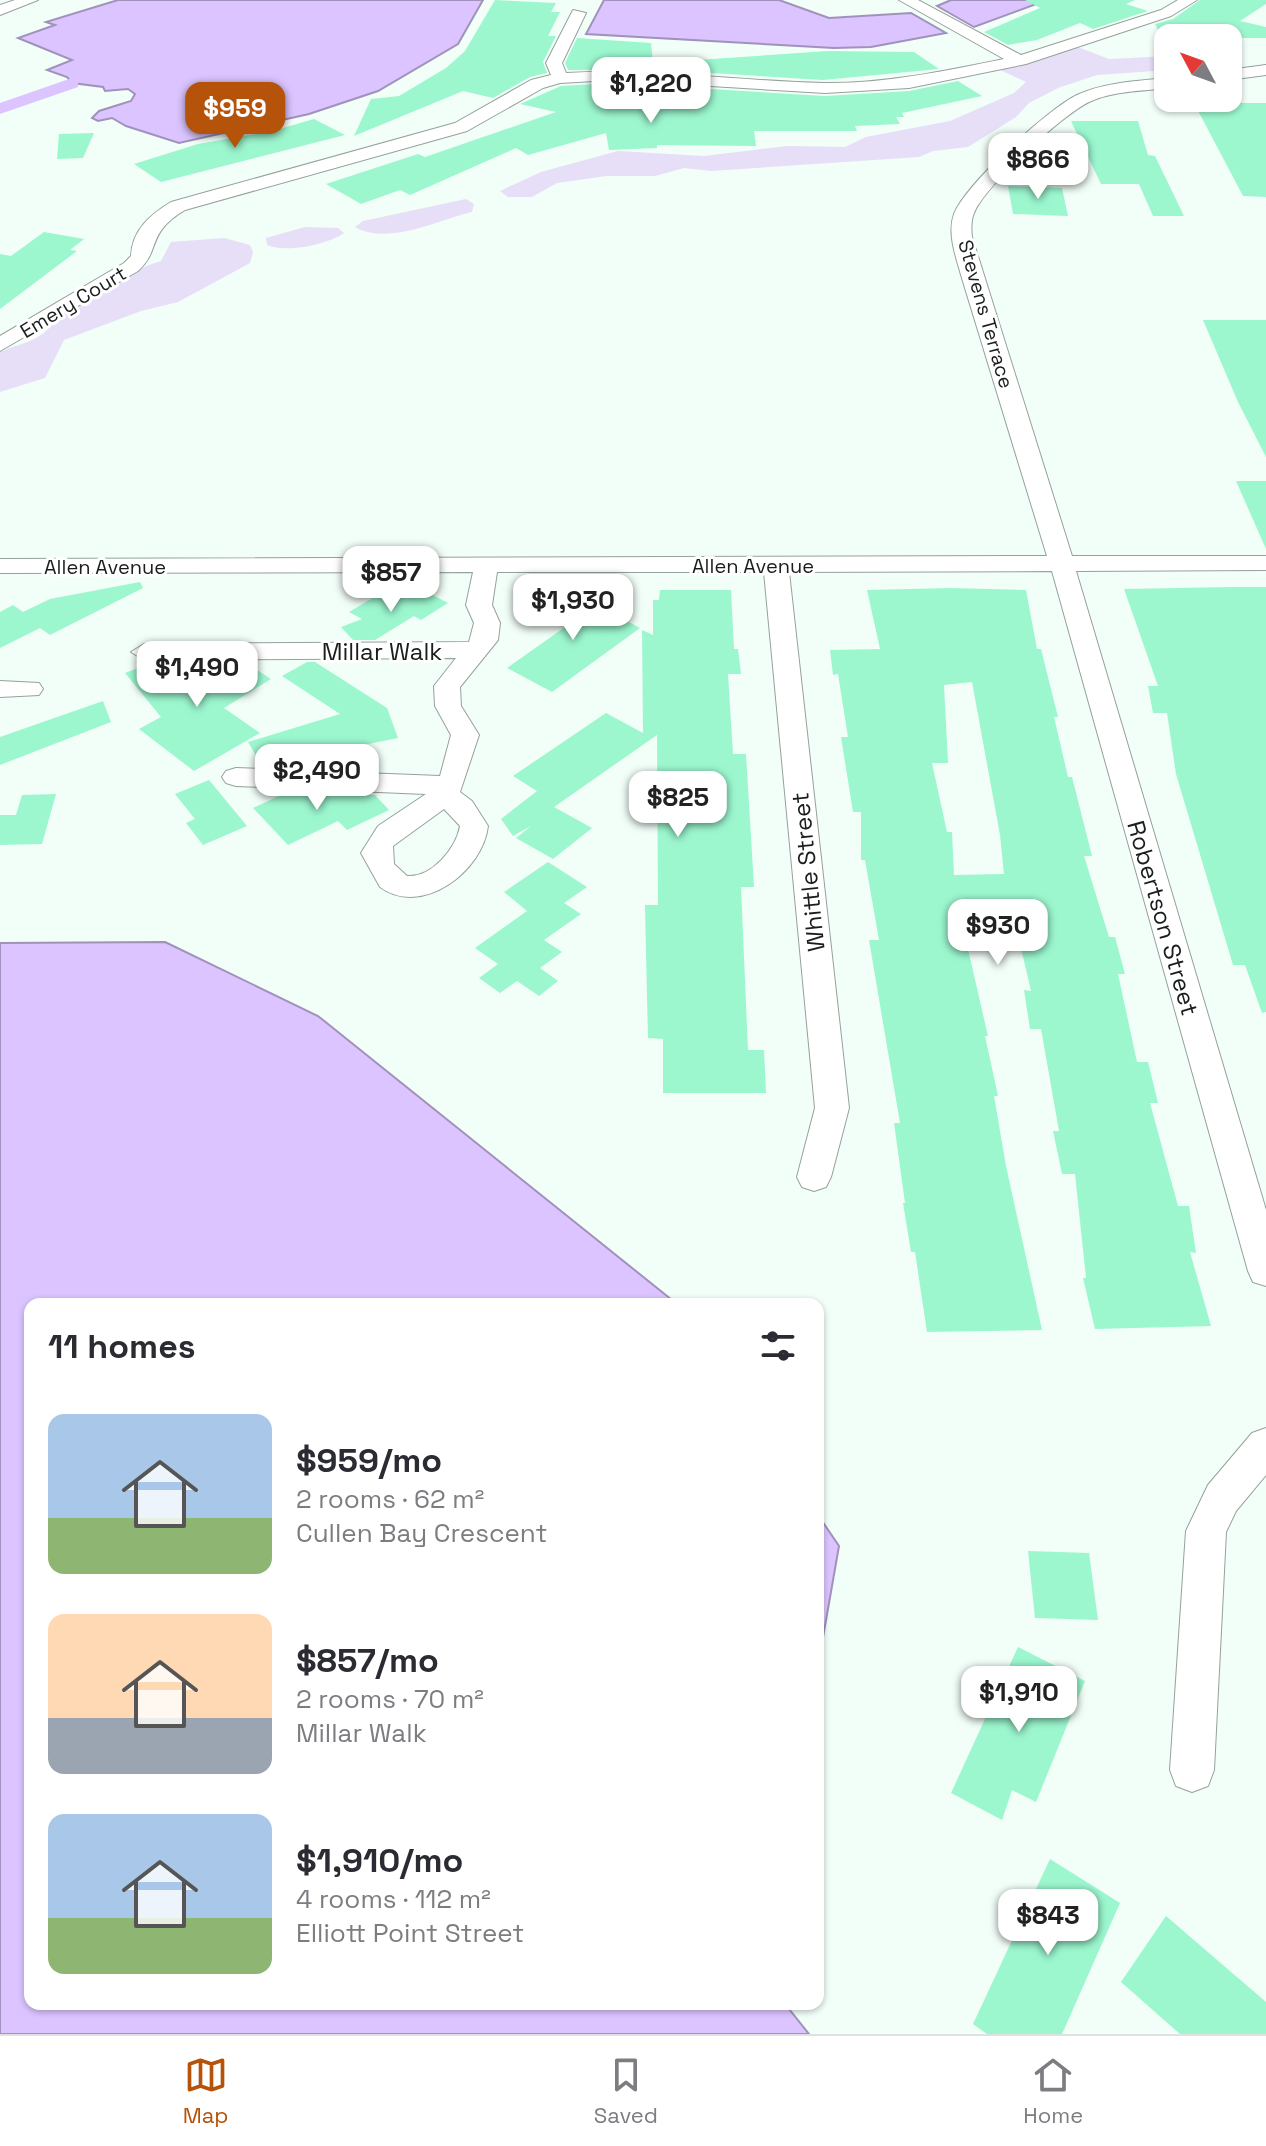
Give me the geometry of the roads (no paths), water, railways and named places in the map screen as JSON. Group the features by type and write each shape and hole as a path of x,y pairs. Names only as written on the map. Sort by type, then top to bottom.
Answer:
{"street":[{"path":"0,10 30,0"},
{"path":"907,0 1020,61"},
{"path":"578,13 554,63 560,78 612,75 842,88 926,81 1020,61 1166,13 1189,0"},
{"path":"1242,73 1266,70"},
{"name":"Emery Court","path":"0,345 131,267 141,254 140,244 150,228 178,206 461,127 537,84 560,78"},
{"name":"Stevens Terrace","path":"1062,564 971,275 962,232 964,212 1009,162 1076,102 1101,93 1154,85"},
{"name":"Allen Avenue","path":"0,566 1266,563"},
{"name":"Robertson Street","path":"1062,564 1266,1271"},
{"name":"Whittle Street","path":"776,566 832,1108 814,1177"},
{"path":"236,777 446,790 465,735 448,706 447,686 451,676 477,650 487,634 479,605 486,567"},
{"name":"Millar Walk","path":"144,652 477,650"},
{"path":"0,689 30,689"},
{"path":"1192,1770 1206,1531 1222,1498 1266,1446"}],"waterway":[{"path":"0,109 72,83"}]}
